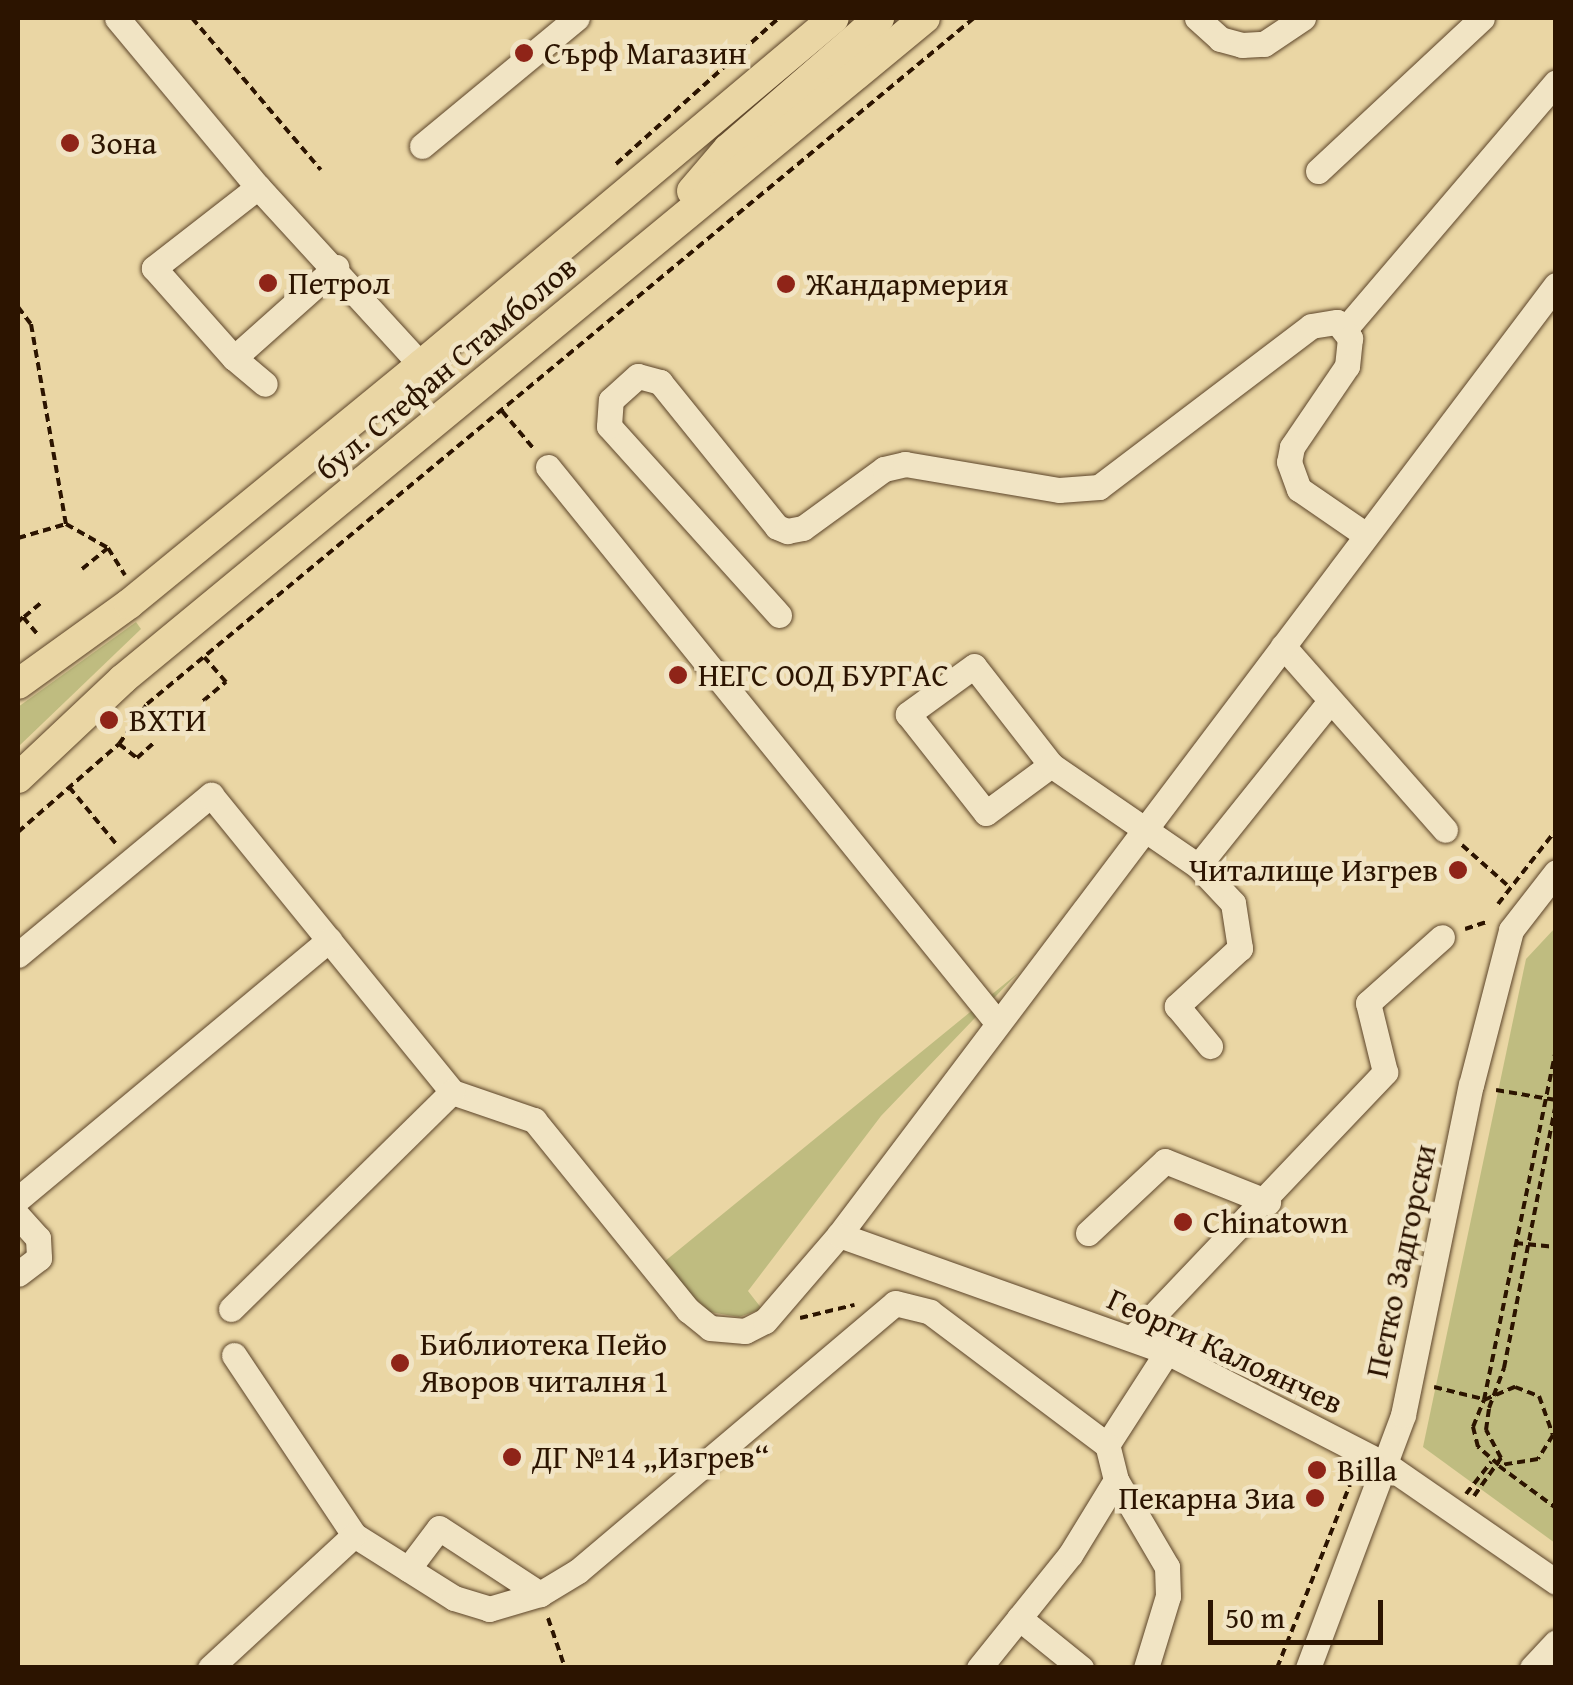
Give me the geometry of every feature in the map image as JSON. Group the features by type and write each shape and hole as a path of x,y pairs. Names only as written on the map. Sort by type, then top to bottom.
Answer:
{"main road":[{"name":"бул. Стефан Стамболов","path":"18,684 129,604 834,18"},
{"path":"645,246 728,149 879,18"},
{"name":"бул. Стефан Стамболов","path":"18,778 123,679 926,18"}],"street":[{"path":"118,18 258,187 336,267 421,365"},
{"path":"422,146 577,18"},
{"path":"1197,18 1220,39 1242,46 1264,44 1303,18"},
{"path":"1318,171 1482,18"},
{"path":"1366,535 1298,489 1289,462 1292,447 1346,366 1346,328 1556,82"},
{"path":"258,187 154,268 234,358 264,384"},
{"path":"234,358 336,267"},
{"path":"18,955 211,794 452,1092 534,1120 710,1328 726,1333 765,1322 838,1235 995,1020 1556,285"},
{"path":"779,615 609,426 611,400 638,376 660,382 777,527 787,531 803,528 884,469 905,464 1059,490 1099,488 1311,326 1337,322 1346,328"},
{"path":"548,467 995,1020"},
{"path":"1284,646 1444,830"},
{"path":"1052,765 986,813 908,714 974,666 1052,765 1198,866 1233,903 1240,948 1176,1006 1210,1046"},
{"path":"1198,866 1330,701"},
{"name":"Петко Задгорски","path":"1308,1668 1388,1466 1410,1381 1471,1085 1511,930 1556,872"},
{"path":"1133,1338 1268,1202 1385,1072 1368,1003 1442,937"},
{"path":"18,1200 329,940"},
{"path":"230,1309 452,1092"},
{"path":"1088,1233 1165,1162 1268,1202"},
{"path":"18,1216 38,1238 39,1258 18,1274"},
{"name":"Георги Калоянчев","path":"838,1235 1167,1352 1388,1466 1556,1582"},
{"path":"234,1356 354,1535 454,1598 488,1609 540,1594 578,1571 880,1312 894,1303 930,1312 1108,1446 1116,1480 1168,1567 1168,1596 1146,1668"},
{"path":"1108,1446 1167,1352"},
{"path":"979,1668 1070,1555 1116,1480"},
{"path":"408,1569 439,1528 540,1594"},
{"path":"210,1668 354,1535"},
{"path":"1019,1618 1081,1668"},
{"path":"1532,1668 1556,1642"}],"path":[{"path":"192,18 320,170"},
{"path":"18,832 119,744 147,704 974,18"},
{"path":"18,307 30,324 66,524"},
{"path":"502,411 548,467"},
{"path":"18,538 66,524 108,548 129,582"},
{"path":"82,568 108,548"},
{"path":"18,622 43,601"},
{"path":"24,617 45,644"},
{"path":"202,701 226,682 204,657"},
{"path":"119,744 137,758 156,741"},
{"path":"69,786 131,861"},
{"path":"1444,830 1507,884"},
{"path":"1491,920 1507,884 1556,830"},
{"path":"1556,1050 1484,1400 1473,1426 1478,1446 1495,1463 1556,1508"},
{"path":"1457,1512 1501,1458 1486,1430 1556,1101 1471,1085"},
{"path":"1515,1243 1556,1247"},
{"path":"765,1322 864,1302 880,1312"},
{"path":"1410,1381 1484,1400"},
{"path":"1484,1400 1494,1392 1529,1390 1554,1421 1553,1435 1538,1460 1512,1468 1495,1463"},
{"path":"1277,1668 1347,1483 1376,1498"},
{"path":"540,1594 565,1668"}],"shaded area":[{"path":"136,622 141,629 18,747 18,707"},
{"path":"1555,928 1555,1543 1423,1447 1526,959"},
{"path":"1018,973 881,1116 748,1291 762,1309 739,1317 710,1312 659,1266"}],"place":[{"name":"Сърф Магазин","path":"524,53"},
{"name":"Зона","path":"70,143"},
{"name":"Петрол","path":"268,283"},
{"name":"Жандармерия","path":"786,284"},
{"name":"НЕГС ООД БУРГАС","path":"678,675"},
{"name":"ВХТИ","path":"109,720"},
{"name":"Читалище Изгрев","path":"1458,870"},
{"name":"Chinatown","path":"1183,1222"},
{"name":"Библиотека Пейо Яворов читалня 1","path":"400,1363"},
{"name":"ДГ №14 „Изгрев“","path":"512,1457"},
{"name":"Billa","path":"1317,1470"},
{"name":"Пекарна Зиа","path":"1315,1498"}]}
